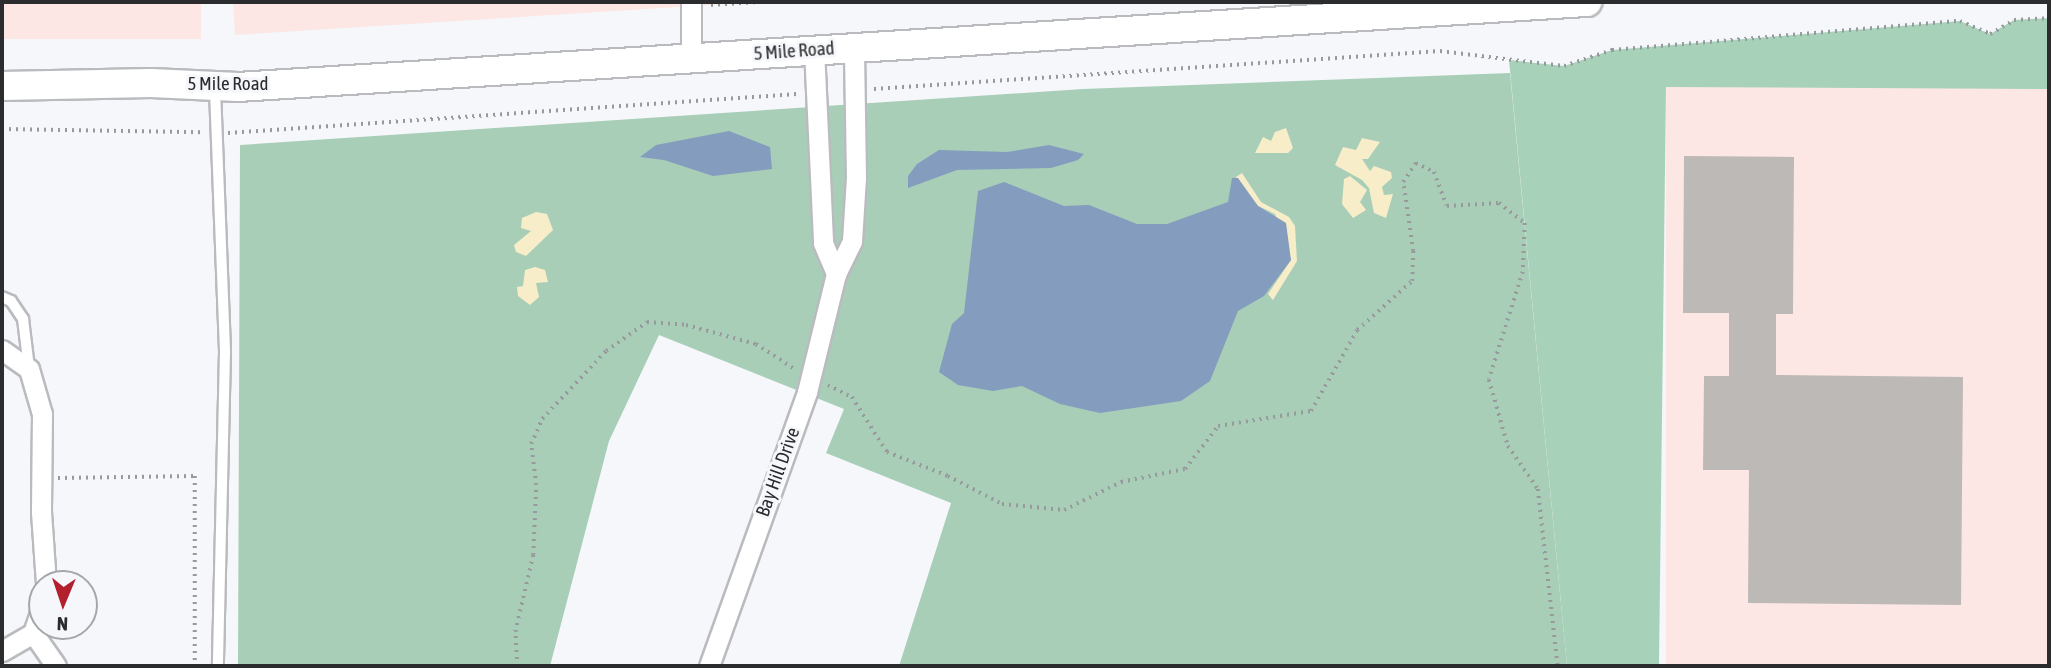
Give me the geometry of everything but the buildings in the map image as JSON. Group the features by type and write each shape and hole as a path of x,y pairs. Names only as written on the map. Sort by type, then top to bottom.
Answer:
{"street":[{"name":"5 Mile Road","path":"2,86 215,85 691,58 1461,6 1587,2"},
{"path":"691,4 691,58"},
{"name":"Bay Hill Drive","path":"709,666 811,377 836,274 852,241 854,47"},
{"path":"814,50 823,243 836,274"},
{"path":"2,350 29,369 42,414 41,479 45,570"},
{"path":"2,651 28,637"},
{"path":"37,640 56,666"}],"lane":[{"path":"215,85 225,352 218,666"},
{"path":"2,297 11,301 23,320 29,369"}],"path":[{"path":"691,4 758,2"},
{"path":"855,90 1440,51 1564,66 1612,50 1960,21 1990,34 2014,20 2049,18"},
{"path":"2,129 134,128 216,132 816,93"},
{"path":"517,666 515,632 533,555 536,485 531,444 542,419 606,351 647,322 686,325 757,344 811,377 852,397 887,453 948,476 1002,504 1064,510 1121,482 1185,469 1218,426 1311,411 1357,330 1412,281 1413,251 1403,182 1416,163 1434,172 1447,206 1499,203 1525,223 1523,272 1489,380 1508,446 1538,489 1558,666"},
{"path":"41,479 195,476 195,666"}],"shaded area":[{"path":"2,2 201,2 201,39 2,39"},
{"path":"233,2 758,2 235,35"},
{"path":"1666,86 2049,86 2049,666 1666,666"}],"green space":[{"path":"2049,18 2049,89 1666,87 1659,666 1567,666 1509,60 1564,66 1612,50 1960,21 1990,34 2014,20"},
{"path":"1510,73 1567,666 899,666 951,503 826,453 844,409 659,335 609,441 550,666 238,666 240,145 1083,89"}],"sand":[{"path":"1286,128 1293,148 1288,153 1255,153 1263,137 1271,141 1275,132"},
{"path":"1362,138 1380,142 1368,159 1362,159 1370,171 1374,166 1391,172 1392,178 1382,187 1384,195 1393,194 1386,218 1374,213 1369,188 1362,180 1335,165 1343,147 1356,150"},
{"path":"1242,173 1261,202 1289,217 1295,226 1297,261 1273,300 1268,294 1291,260 1275,214 1258,206 1236,177"},
{"path":"1350,176 1367,190 1360,202 1366,210 1353,218 1342,204 1344,179"},
{"path":"536,212 547,214 553,230 526,256 516,252 514,245 531,231 521,228 522,218"},
{"path":"535,267 545,270 548,282 536,283 539,297 530,305 518,296 517,287 523,286 525,270"}],"water":[{"path":"729,131 770,147 772,169 713,176 664,160 640,157 656,145"},
{"path":"1049,145 1084,154 1078,160 1051,168 957,170 908,188 908,176 917,164 939,150 1007,152"},
{"path":"1232,178 1238,178 1258,206 1286,223 1291,260 1264,296 1238,311 1210,381 1181,401 1100,413 1060,404 1022,386 993,391 958,385 939,372 952,324 964,313 978,191 1004,182 1064,206 1089,205 1137,224 1167,224 1228,202"}]}
